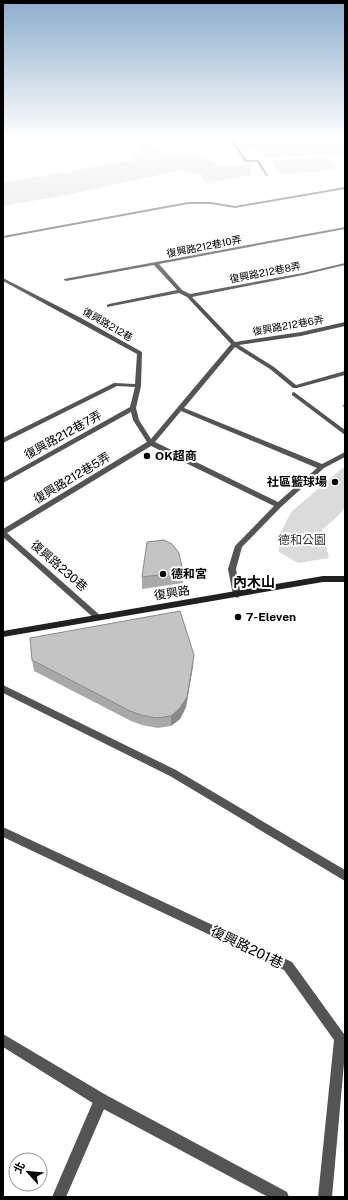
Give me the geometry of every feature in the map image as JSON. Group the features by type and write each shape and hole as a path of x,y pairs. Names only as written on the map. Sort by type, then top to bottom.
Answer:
{"street":[{"path":"3,237 188,203 211,203 235,207 299,196"},
{"name":"復興路212巷10弄","path":"66,280 345,228"},
{"path":"156,264 180,291 189,296 234,344 272,368 295,387 345,373"},
{"name":"復興路212巷8弄","path":"189,296 303,274 345,264"},
{"name":"復興路212巷","path":"3,279 140,353 138,386 133,408"},
{"path":"108,306 180,291"},
{"name":"復興路212巷6弄","path":"234,344 301,334 345,324"},
{"path":"151,443 234,344"},
{"path":"3,441 116,384 138,386"},
{"path":"294,394 345,433"},
{"path":"133,408 136,420 151,443 279,505"},
{"name":"復興路212巷7弄","path":"3,481 133,408"},
{"path":"181,408 322,467"},
{"name":"復興路212巷5弄","path":"3,532 151,443"},
{"path":"237,594 232,569 239,546 279,505 322,467 345,454"},
{"name":"復興路230巷","path":"3,532 98,617"},
{"name":"復興路","path":"3,634 323,579 345,579"},
{"path":"3,689 173,773 345,876"},
{"name":"復興路201巷","path":"3,832 288,966 340,1038 325,1197"},
{"path":"3,1040 101,1100 282,1197"},
{"path":"59,1197 101,1100"}],"green space":[{"path":"3,196 60,196 3,206"},
{"name":"德和公園","path":"345,466 345,507 338,516 322,530 329,558 298,563 279,552 279,536 291,512"}],"building":[{"path":"164,540 172,544 179,553 183,572 142,577 147,542"},
{"path":"180,611 194,655 187,697 180,708 171,716 157,718 130,711 32,660 30,638"}],"place":[{"name":"OK超商","path":"147,456"},
{"name":"社區籃球場","path":"335,482"},
{"name":"德和宮","path":"163,574"},
{"name":"7-Eleven","path":"238,617"}],"district":[{"name":"內木山","path":"254,582"}]}
